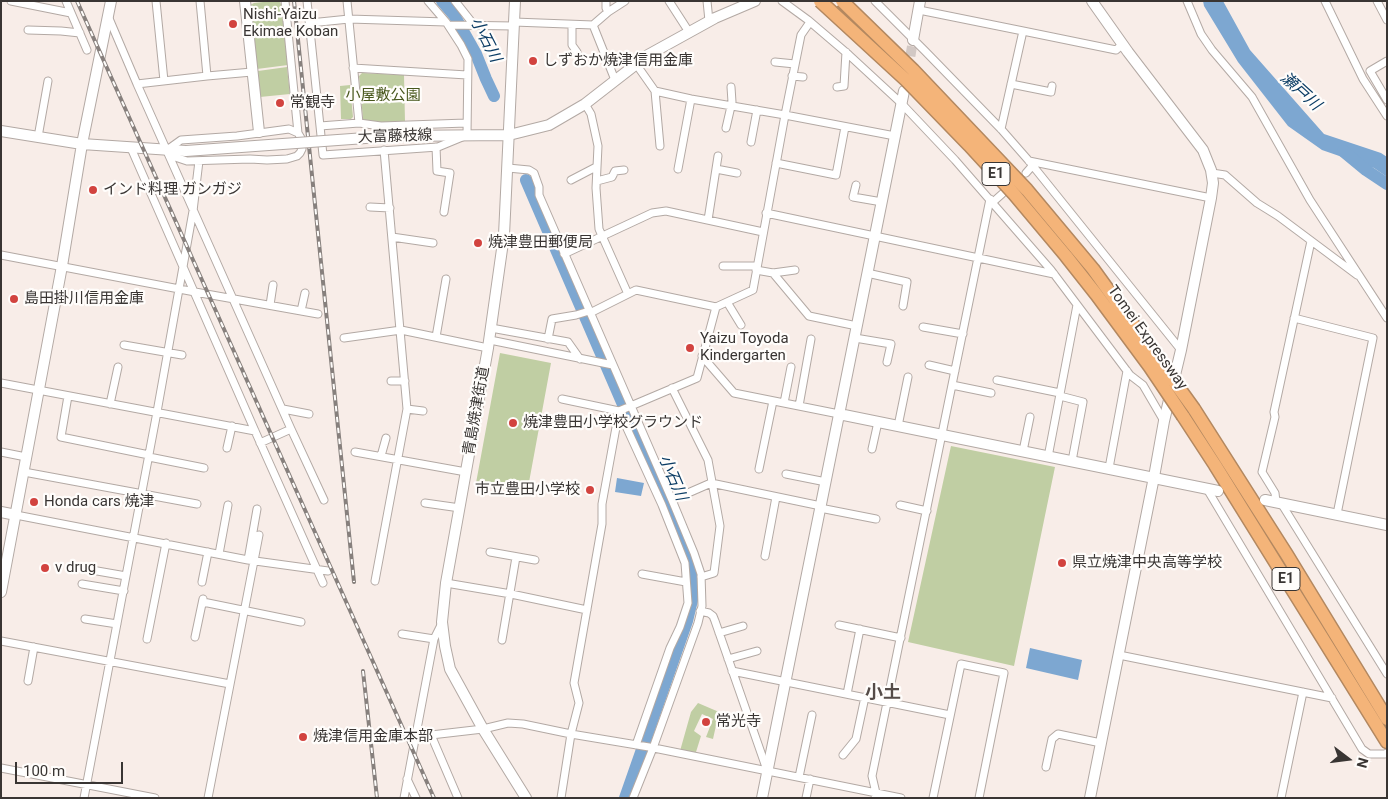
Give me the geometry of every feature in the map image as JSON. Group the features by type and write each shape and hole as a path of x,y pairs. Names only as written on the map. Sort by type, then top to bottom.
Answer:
{"highway":[{"name":"Tomei Expressway","path":"820,1 906,80 969,145 1014,194 1096,294 1150,367 1183,416 1387,742"},
{"name":"Tomei Expressway","path":"842,1 913,70 1027,190 1093,270 1194,409 1287,555 1387,719"}],"street":[{"path":"11,1 71,13"},
{"path":"66,1 88,50"},
{"path":"1,592 62,266 82,144 111,1"},
{"path":"156,1 164,81"},
{"path":"200,1 207,76"},
{"path":"245,1 259,132"},
{"path":"167,150 181,160 199,161 267,160 297,156 302,149 301,138 298,133 284,1"},
{"path":"307,1 323,155 436,147 467,135 468,59 449,24 428,1"},
{"path":"347,1 359,123"},
{"path":"455,1 472,25"},
{"name":"青島焼津街道","path":"515,1 504,235 489,344 446,583 442,622 450,669 483,729 526,798"},
{"path":"606,1 608,12"},
{"path":"310,23 349,19 472,25 592,25 625,1"},
{"path":"669,1 689,32"},
{"path":"707,1 709,21"},
{"name":"大富藤枝線","path":"1,131 82,144 186,151 392,136 509,135 550,125 585,104 648,55 709,21 755,1"},
{"path":"782,1 846,52 901,103 992,201 1054,274 1130,375 1143,385 1164,421"},
{"path":"875,1 913,40 926,50 1031,163 1180,350"},
{"path":"1090,798 1213,183 1208,159 1196,139 1092,1"},
{"path":"1187,1 1201,34 1222,64 1252,97 1310,200 1387,318"},
{"path":"1325,1 1363,79 1387,116"},
{"path":"1377,1 1387,20"},
{"path":"913,40 919,5 1023,32 1116,50 1123,44"},
{"path":"108,16 193,211 324,500"},
{"path":"548,339 552,319 576,316 589,312 636,290 716,307 753,290 792,76 801,35 810,22"},
{"path":"572,25 572,45 577,52"},
{"path":"592,25 615,80"},
{"path":"28,30 80,33"},
{"path":"1001,129 1023,32"},
{"path":"837,87 844,86 846,52"},
{"path":"775,62 795,64"},
{"path":"1387,62 1370,71 1387,100"},
{"path":"636,64 655,91 660,146"},
{"path":"353,68 467,75"},
{"path":"137,84 252,72"},
{"path":"792,76 803,77"},
{"path":"38,137 48,81"},
{"path":"1011,84 1051,92 1052,86"},
{"path":"726,128 732,102 732,87"},
{"path":"762,798 904,90"},
{"path":"655,91 895,136"},
{"path":"678,169 691,99"},
{"path":"585,104 591,114 598,146 596,167 598,180 596,188 599,229 628,294"},
{"path":"751,142 757,110"},
{"path":"320,126 359,123 381,126 466,123"},
{"path":"776,163 836,175 846,127"},
{"path":"167,150 181,140 237,136 289,129 298,133"},
{"path":"436,147 437,171 450,173 444,212"},
{"path":"132,148 260,443 324,583"},
{"path":"375,581 407,408 384,150"},
{"path":"708,220 718,156"},
{"path":"84,798 157,412 193,211 199,161"},
{"path":"1026,173 1031,163"},
{"path":"1031,163 1211,198"},
{"path":"571,180 596,167"},
{"path":"508,168 529,170 534,173 539,187 539,195 672,500 694,553 701,577 702,606 698,623 633,798"},
{"path":"716,169 737,173"},
{"path":"598,180 612,177 616,171 624,170"},
{"path":"1212,173 1225,175 1257,203 1278,216 1361,278"},
{"path":"856,184 854,197 882,202"},
{"path":"876,795 872,776 978,258 992,201 1002,194"},
{"path":"370,207 390,208"},
{"path":"564,254 652,213 666,211 763,232"},
{"path":"766,213 1054,274"},
{"path":"392,237 433,243"},
{"path":"1311,241 1262,472 1275,493 1278,503 1387,674"},
{"path":"1,254 318,314"},
{"path":"723,266 757,268 773,274 809,316 857,326"},
{"path":"773,274 795,270"},
{"path":"867,274 907,282 903,306"},
{"path":"436,337 446,279"},
{"path":"270,305 273,285"},
{"path":"301,311 305,293"},
{"path":"727,302 741,325"},
{"path":"1048,457 1077,305"},
{"path":"562,399 619,411 697,378 716,307"},
{"path":"1294,318 1374,338 1336,514"},
{"path":"923,327 963,334"},
{"path":"491,328 568,342 580,359"},
{"path":"344,338 401,330 612,365"},
{"path":"855,338 891,344 887,362"},
{"path":"799,406 811,339"},
{"path":"124,344 182,355"},
{"path":"702,356 734,393 1213,490 1362,749 1369,754 1387,753"},
{"path":"930,365 955,371"},
{"path":"110,404 118,367"},
{"path":"784,403 791,367"},
{"path":"1109,468 1127,371"},
{"path":"898,426 908,377"},
{"path":"392,381 405,380"},
{"path":"997,380 1060,394 1083,402 1072,461"},
{"path":"1,383 255,431"},
{"path":"952,385 992,393"},
{"path":"672,388 708,460 720,526 714,573 701,577"},
{"path":"68,396 61,437 204,468"},
{"path":"759,469 774,401"},
{"path":"407,408 423,411"},
{"path":"283,409 309,414"},
{"path":"619,411 662,505 680,550 685,564 688,602 636,745"},
{"path":"560,798 571,734 579,703 574,683 602,524 602,504 619,411"},
{"path":"1023,451 1030,417"},
{"path":"872,449 878,422"},
{"path":"227,448 232,426"},
{"path":"260,443 291,429"},
{"path":"381,456 386,438"},
{"path":"1,452 26,456"},
{"path":"355,452 466,472"},
{"path":"24,472 197,504"},
{"path":"786,474 826,482"},
{"path":"672,500 711,483 876,519"},
{"path":"766,556 776,496"},
{"path":"1264,500 1387,525"},
{"path":"426,503 460,508"},
{"path":"219,554 228,505"},
{"path":"900,505 927,511"},
{"path":"208,798 244,611 257,510"},
{"path":"1,512 251,560 328,571"},
{"path":"251,560 259,535"},
{"path":"147,639 166,543"},
{"path":"202,582 208,552"},
{"path":"490,552 535,560"},
{"path":"502,640 516,557"},
{"path":"80,568 126,576"},
{"path":"642,574 686,582"},
{"path":"446,583 587,610"},
{"path":"82,584 124,591"},
{"path":"195,637 203,600 244,611 301,622"},
{"path":"700,612 709,613 713,616 767,771"},
{"path":"85,619 117,624"},
{"path":"404,798 434,639 442,622"},
{"path":"839,625 901,638"},
{"path":"719,633 743,626"},
{"path":"847,694 860,629"},
{"path":"402,634 434,639"},
{"path":"1,641 230,684"},
{"path":"28,681 34,647"},
{"path":"728,659 757,651"},
{"path":"1119,655 1332,698"},
{"path":"933,798 961,664 1004,674 979,798"},
{"path":"732,671 950,715"},
{"path":"1281,798 1303,692"},
{"path":"843,755 856,739 865,697"},
{"path":"799,777 812,715"},
{"path":"415,732 431,735 483,729 508,723 523,724 810,779 876,795 901,798"},
{"path":"1046,766 1052,739 1058,734 1101,743"},
{"path":"431,735 458,798"},
{"path":"1,768 155,798"},
{"path":"407,778 416,798"},
{"path":"806,798 810,779"}],"green space":[{"path":"279,1 281,4 288,65 257,69 250,5"},
{"path":"287,67 290,94 260,97 258,71"},
{"name":"小屋敷公園","path":"362,73 404,75 405,122 383,123 363,119 359,76"},
{"path":"350,85 353,117 351,119 341,119 340,86"},
{"name":"焼津豊田小学校グラウンド","path":"500,353 551,363 527,493 476,483"},
{"path":"951,446 1055,467 1014,666 908,642"},
{"path":"698,703 719,712 713,739 706,737 713,719 702,714 694,731 701,736 696,752 680,751 691,712"}],"water":[{"path":"1203,1 1223,1 1250,50 1324,134 1381,153 1387,157 1387,177 1374,168 1322,150 1288,126 1238,62 1204,6"},
{"path":"617,478 644,483 641,496 615,492"},
{"path":"1030,648 1082,660 1078,680 1026,668"}],"waterway":[{"name":"小石川","path":"442,1 454,15 476,54 494,96"},
{"name":"瀬戸川","path":"1343,151 1387,184"},
{"name":"小石川","path":"526,180 682,541 692,577 692,600 687,621 625,798"}],"tunnel":[{"path":"908,71 913,40"}],"railway":[{"path":"77,1 434,798"},
{"path":"294,1 354,582"},
{"path":"363,671 377,798"}],"place":[{"name":"Nishi-Yaizu Ekimae Koban","path":"233,24"},
{"name":"しずおか焼津信用金庫","path":"533,61"},
{"name":"常観寺","path":"280,103"},
{"name":"インド料理 ガンガジ","path":"93,190"},
{"name":"焼津豊田郵便局","path":"478,243"},
{"name":"島田掛川信用金庫","path":"14,299"},
{"name":"Yaizu Toyoda Kindergarten","path":"690,348"},
{"name":"焼津豊田小学校グラウンド","path":"513,423"},
{"name":"市立豊田小学校","path":"590,490"},
{"name":"Honda cars 焼津","path":"34,502"},
{"name":"県立焼津中央高等学校","path":"1062,563"},
{"name":"v drug","path":"45,568"},
{"name":"常光寺","path":"706,722"},
{"name":"焼津信用金庫本部","path":"303,737"}],"district":[{"name":"小土","path":"883,693"}]}
